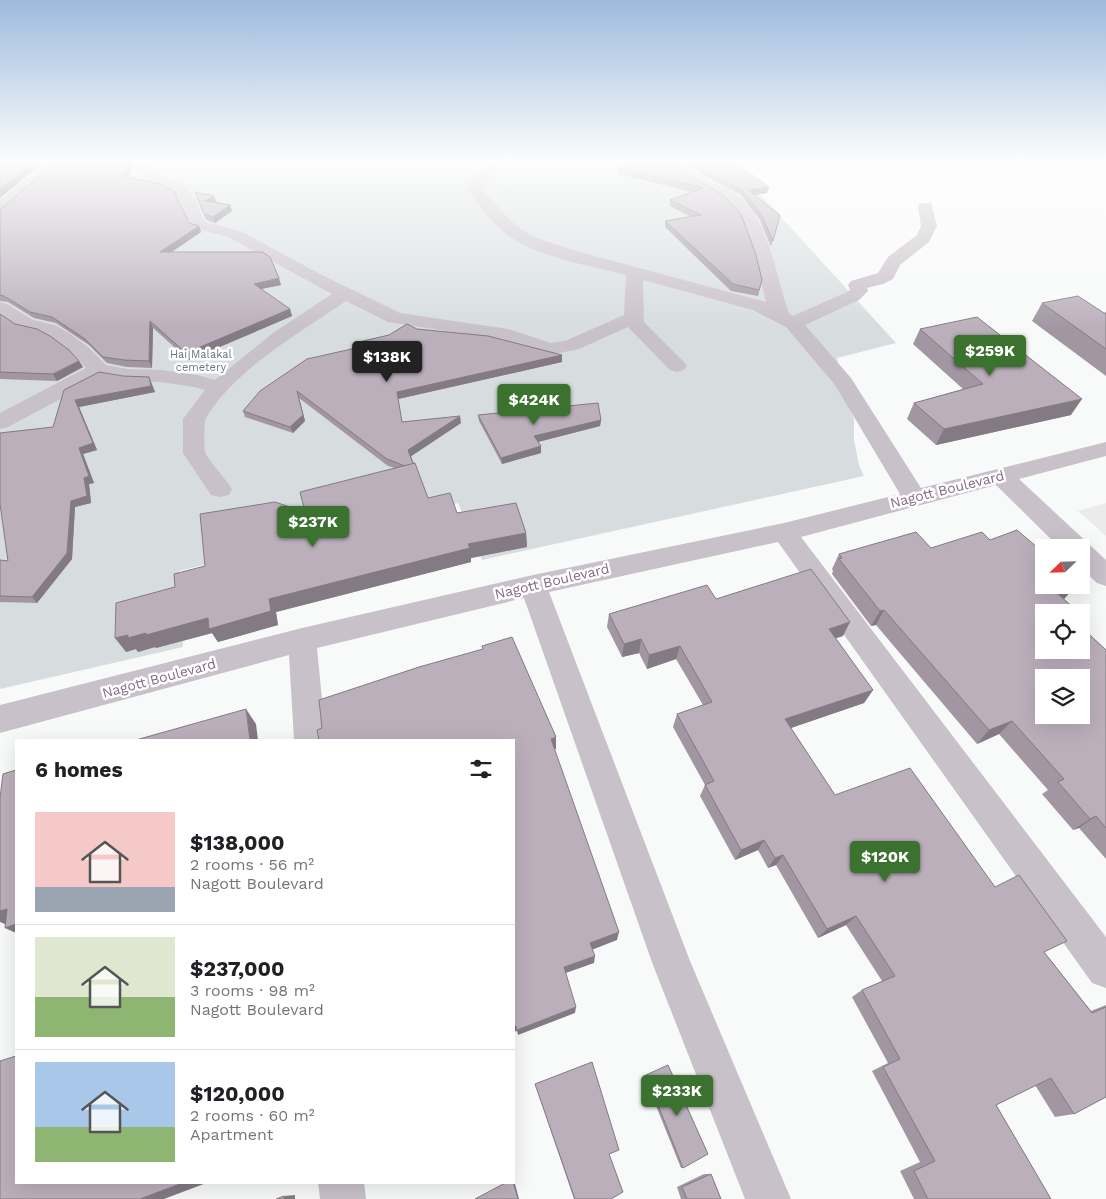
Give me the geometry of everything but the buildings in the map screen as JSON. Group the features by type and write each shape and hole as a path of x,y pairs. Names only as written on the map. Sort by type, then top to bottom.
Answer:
{"street":[{"path":"194,217 199,225 234,234 314,278 395,318 508,335 550,349 572,345 633,318"},
{"path":"499,217 517,234 536,244 570,255 760,306 787,319 854,296 859,291 857,285 886,275 894,260 923,238 928,230 928,217"},
{"path":"745,217 755,235 765,263 772,296 787,319 844,382 914,497"},
{"path":"635,272 633,318 635,324 677,366"},
{"path":"220,489 194,453 194,418 237,370 280,337 346,293"},
{"path":"0,308 28,325 48,329 62,337 81,351 99,370 127,375 161,376 197,381 219,388"},
{"path":"0,422 99,370"},
{"name":"Nagott Boulevard","path":"0,719 302,640 532,585 784,532 1106,449"},
{"path":"1000,475 1067,539"},
{"path":"784,532 1106,970"},
{"path":"1090,561 1106,576"},
{"path":"532,585 672,965 768,1199"},
{"path":"302,640 310,739"},
{"path":"341,1184 343,1199"}],"shaded area":[{"path":"1106,503 1106,536 1078,511"}],"green space":[{"name":"Hai Malakal cemetery","path":"0,217 781,217 896,343 837,358 854,420 854,440 859,465 864,476 482,560 458,503 179,571 183,647 0,689"}]}
